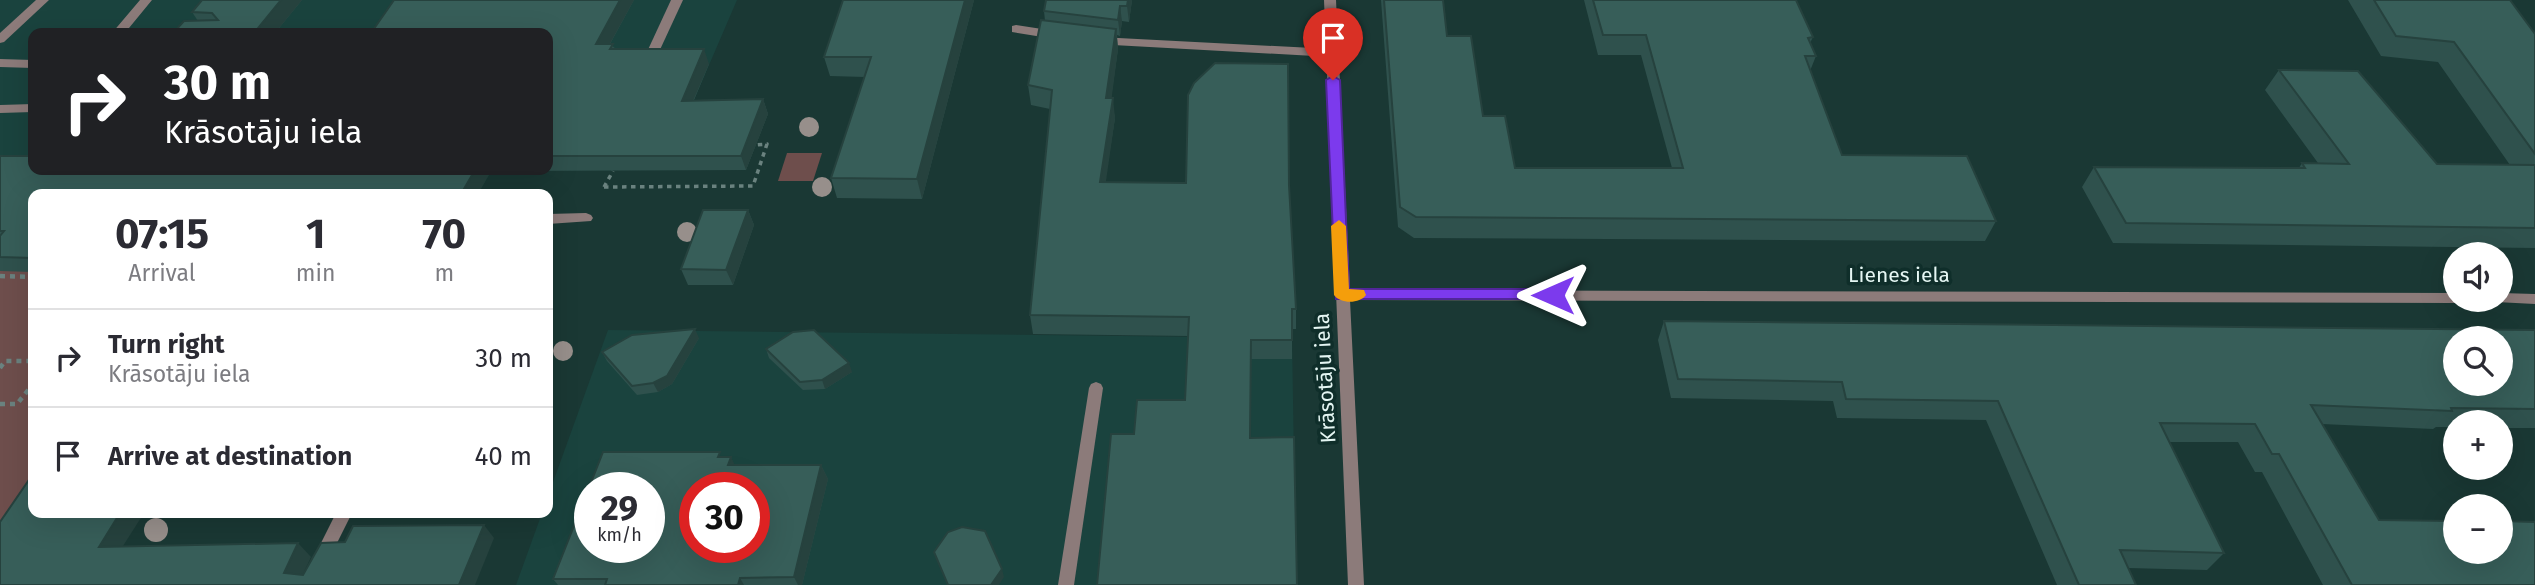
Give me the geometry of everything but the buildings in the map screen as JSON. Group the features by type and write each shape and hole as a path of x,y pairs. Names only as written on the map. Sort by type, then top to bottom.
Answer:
{"street":[{"path":"0,40 43,0"},
{"path":"122,28 146,0"},
{"path":"652,54 677,0"},
{"name":"Krāsotāju iela","path":"1330,0 1356,585"},
{"path":"1016,29 1069,37"},
{"path":"1082,39 1332,53"},
{"path":"0,64 28,64"},
{"path":"0,109 28,108"},
{"path":"553,219 586,218"},
{"name":"Lienes iela","path":"1342,295 2443,298"},
{"path":"2513,299 2535,299"},
{"path":"1066,585 1096,388"},
{"path":"308,585 342,518"}],"path":[{"path":"604,187 753,186 767,144 756,145"},
{"path":"0,276 28,277"},
{"path":"0,368 5,361 28,361"},
{"path":"0,404 17,404 28,390"}],"shaded area":[{"path":"0,0 737,0 694,100 553,35 553,28 28,28 28,175 489,175 481,189 28,189 28,202 0,245"},
{"path":"787,153 822,153 813,181 778,181"},
{"path":"0,245 28,245 28,517 0,559"},
{"path":"608,330 1292,338 1296,585 516,585 540,518 553,518 553,482"}],"slow traffic":[{"path":"1339,226 1342,295 1358,295"}],"route":[{"path":"1333,80 1342,295 1553,295"}]}
